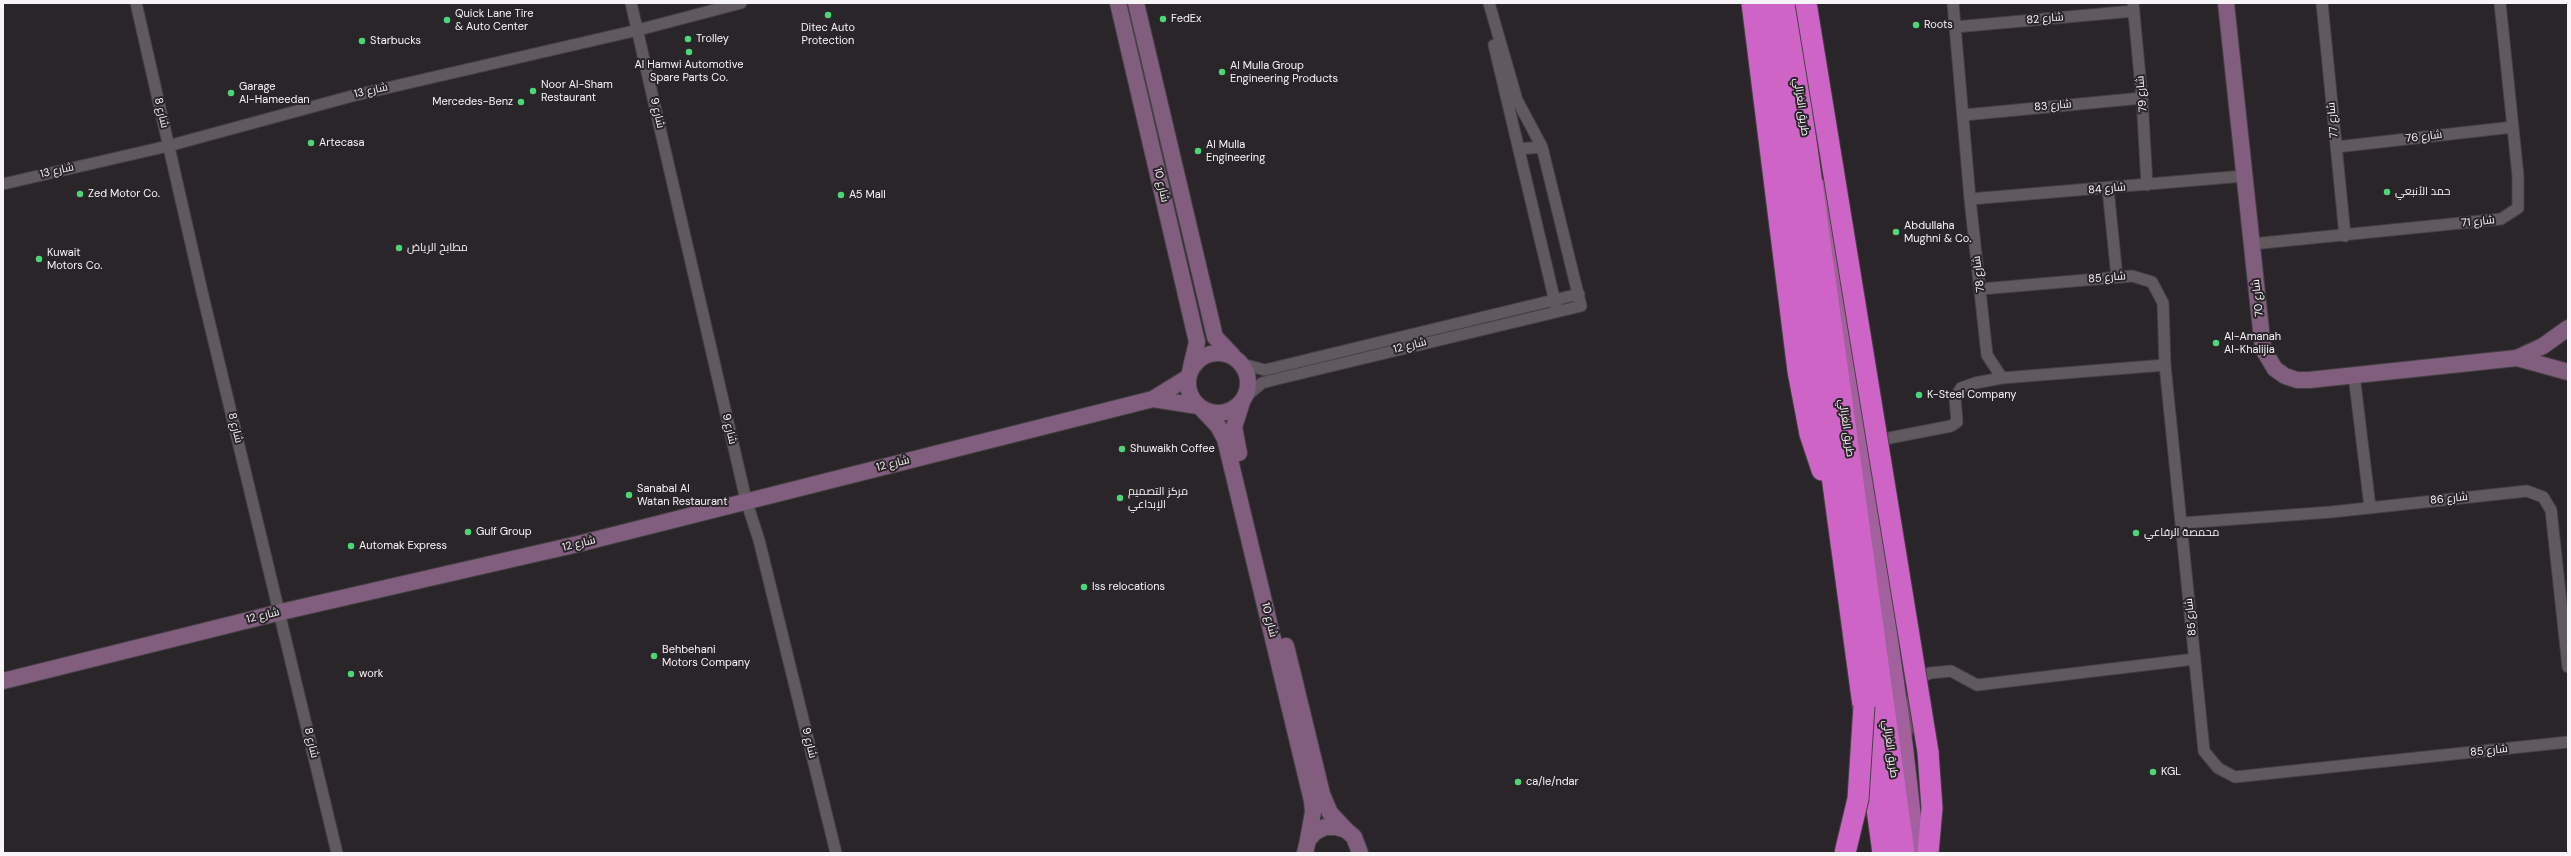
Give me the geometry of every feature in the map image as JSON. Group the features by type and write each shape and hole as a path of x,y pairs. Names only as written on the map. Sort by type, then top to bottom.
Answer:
{"highway":[{"path":"1752,3 1798,371 1810,434 1824,474"},
{"name":"طريق الغزالي","path":"1768,3 1883,853"},
{"name":"طريق الغزالي","path":"1787,3 1904,853"},
{"path":"1806,3 1927,745 1932,808 1928,853"},
{"path":"1846,853 1858,799 1864,706"}],"main road":[{"path":"1762,3 1824,474 1877,853"},
{"name":"طريق الغزالي","path":"1800,3 1904,747 1916,853"}],"street":[{"name":"شارع 8","path":"136,3 224,386 280,612 337,853"},
{"name":"شارع 9","path":"631,3 746,500 759,540 836,853"},
{"name":"شارع 13","path":"3,184 168,146 352,96 638,30 741,3"},
{"name":"شارع 10","path":"1118,3 1197,342 1189,373"},
{"name":"شارع 10","path":"1136,3 1215,337 1237,360"},
{"path":"1483,3 1556,306"},
{"path":"1489,3 1517,100 1542,147 1579,294"},
{"name":"شارع 78","path":"1953,3 1964,115 1970,199 1987,355 2002,378"},
{"name":"شارع 70","path":"2226,3 2263,349 2268,360 2285,376 2297,380 2354,376 2517,358 2543,346 2568,328"},
{"name":"شارع 77","path":"2323,3 2345,236"},
{"name":"شارع 71","path":"2252,244 2345,236 2501,219 2518,208 2518,176 2500,3"},
{"name":"شارع 82","path":"1955,27 2133,7"},
{"name":"شارع 79","path":"2133,7 2142,98 2147,186"},
{"name":"شارع 83","path":"1964,115 2142,98"},
{"name":"شارع 76","path":"2336,147 2513,127"},
{"path":"1519,149 1542,147"},
{"name":"شارع 84","path":"1970,199 2147,186 2244,176"},
{"path":"2108,189 2117,277"},
{"name":"شارع 85","path":"1981,289 2132,276 2152,282 2163,303 2165,365 2204,751 2218,768 2235,777 2568,742"},
{"name":"شارع 12","path":"1237,360 1265,370 1556,306 1581,306 1579,294 1556,306 1262,383 1243,400"},
{"path":"1224,353 1237,360 1248,380 1243,400 1231,410 1219,413 1200,407 1188,388 1189,373 1205,355 1224,353"},
{"name":"شارع 70","path":"2517,358 2568,372"},
{"path":"1864,454 1874,441 1951,426 1957,422 1954,398 1962,388 2002,378 2165,365"},
{"name":"شارع 12","path":"1153,400 1189,373"},
{"path":"2354,376 2370,507"},
{"name":"شارع 12","path":"3,681 280,612 578,544 746,500 1153,400 1200,407"},
{"name":"شارع 10","path":"1243,400 1235,417 1234,435 1262,573 1312,801 1313,812 1306,846"},
{"name":"شارع 10","path":"1200,407 1218,426 1225,439 1322,794 1330,813 1354,837 1360,853"},
{"name":"شارع 86","path":"2182,523 2331,512 2527,491 2543,497 2551,510 2568,667"},
{"path":"1904,747 1914,688 1918,679 1930,673 1946,670 1956,673 1977,685 2195,659"},
{"path":"1306,846 1315,832 1325,827 1336,827 1346,830"}],"place":[{"name":"Ditec Auto Protection","path":"828,15"},
{"name":"FedEx","path":"1163,19"},
{"name":"Quick Lane Tire & Auto Center","path":"447,20"},
{"name":"Roots","path":"1916,25"},
{"name":"Trolley","path":"688,39"},
{"name":"Starbucks","path":"362,41"},
{"name":"Al Hamwi Automotive Spare Parts Co.","path":"689,52"},
{"name":"Al Mulla Group Engineering Products","path":"1222,72"},
{"name":"Noor Al-Sham Restaurant","path":"533,91"},
{"name":"Garage Al-Hameedan","path":"231,93"},
{"name":"Mercedes-Benz","path":"521,102"},
{"name":"Artecasa","path":"311,143"},
{"name":"Al Mulla Engineering","path":"1198,151"},
{"name":"حمد الأنبعي","path":"2387,192"},
{"name":"Zed Motor Co.","path":"80,194"},
{"name":"A5 Mall","path":"841,195"},
{"name":"Abdullaha Mughni & Co.","path":"1896,232"},
{"name":"مطابخ الرياض","path":"399,248"},
{"name":"Kuwait Motors Co.","path":"39,259"},
{"name":"Al-Amanah Al-Khalijia","path":"2216,343"},
{"name":"K-Steel Company","path":"1919,395"},
{"name":"Shuwaikh Coffee","path":"1122,449"},
{"name":"Sanabal Al Watan Restaurant","path":"629,495"},
{"name":"مركز التصميم الإبداعي","path":"1120,498"},
{"name":"Gulf Group","path":"468,532"},
{"name":"محمصة الرفاعي","path":"2136,533"},
{"name":"Automak Express","path":"351,546"},
{"name":"Iss relocations","path":"1084,587"},
{"name":"Behbehani Motors Company","path":"654,656"},
{"name":"work","path":"351,674"},
{"name":"KGL","path":"2153,772"},
{"name":"ca/le/ndar","path":"1518,782"}]}
